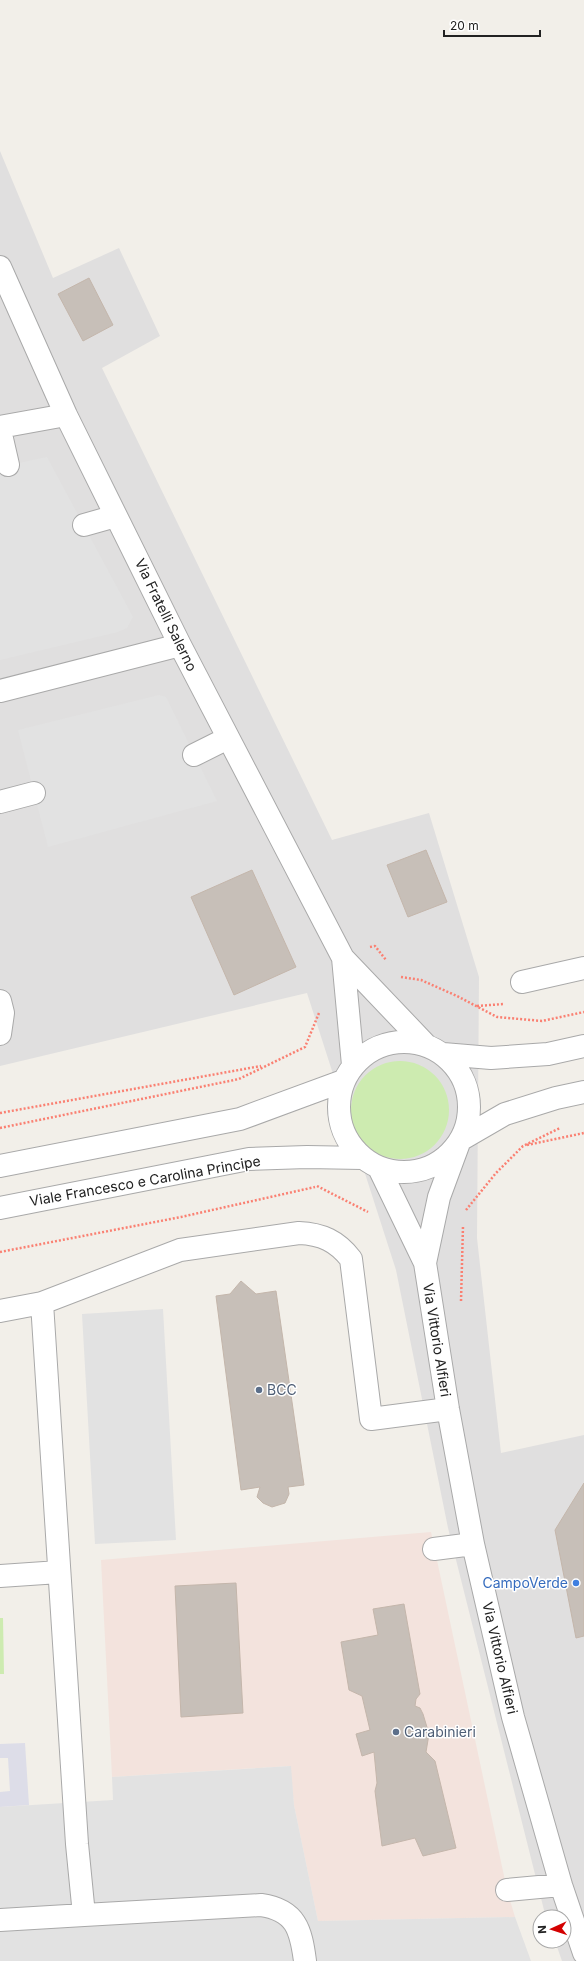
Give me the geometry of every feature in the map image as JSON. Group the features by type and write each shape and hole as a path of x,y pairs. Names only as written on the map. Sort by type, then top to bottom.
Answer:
{"street":[{"name":"Via Fratelli Salerno","path":"0,267 66,415 180,645 343,958 434,1049"},
{"path":"0,427 66,415"},
{"path":"0,430 8,465"},
{"path":"84,525 116,516"},
{"path":"0,691 180,645"},
{"path":"194,755 228,738"},
{"path":"0,802 34,793"},
{"name":"Via Fratelli Salerno","path":"343,958 348,1073"},
{"path":"522,982 584,968"},
{"path":"0,1001 3,1013 0,1034"},
{"path":"371,1163 348,1141 340,1121 338,1099 348,1073 367,1052 384,1044 404,1041 434,1049 491,1058 548,1054 584,1046"},
{"name":"Viale Francesco e Carolina Principe","path":"0,1208 249,1159 307,1157 371,1163 398,1172 418,1171 435,1165 450,1154 460,1140 468,1123 469,1104 466,1085 458,1069 434,1049"},
{"path":"0,1166 240,1119 348,1073"},
{"name":"Viale Francesco e Carolina Principe","path":"460,1140 505,1114 556,1098 584,1092"},
{"name":"Via Vittorio Alfieri","path":"425,1263 439,1197 460,1140"},
{"name":"Via Vittorio Alfieri","path":"371,1163 425,1263 448,1409 473,1544 513,1717 561,1886 584,1953"},
{"path":"0,1311 42,1302 180,1250 299,1233 313,1234 336,1243 351,1259 371,1419 448,1409"},
{"path":"42,1302 77,1844 84,1915"},
{"path":"434,1549 473,1544"},
{"path":"0,1576 59,1572"},
{"path":"507,1890 561,1886"},
{"path":"0,1920 261,1904 274,1906 287,1914 297,1925 301,1937 305,1961"}],"path":[{"path":"343,958 375,946 390,964"},
{"path":"400,977 421,980 457,996 497,1018 542,1021 584,1012"},
{"path":"0,1128 239,1079 305,1047 321,1009"},
{"path":"0,1114 266,1066"},
{"path":"464,1212 496,1173 523,1146 563,1127"},
{"path":"523,1146 584,1133"},
{"path":"0,1252 181,1217 318,1186 374,1215"},
{"path":"461,1259 464,1220"}],"shaded area":[{"path":"0,151 53,278 119,248 160,336 102,368 332,840 429,813 479,977 477,1238 501,1453 584,1435 584,1961 562,1961 558,1949 572,1949 572,1909 544,1909 448,1528 396,1270 307,993 0,1066"},
{"path":"47,457 133,617 127,628 118,632 0,660 0,467"},
{"path":"159,695 166,697 217,801 48,847 18,730"},
{"path":"163,1309 176,1540 95,1544 82,1314"},
{"path":"431,1532 507,1890 515,1917 318,1921 294,1805 290,1766 112,1777 101,1560"},
{"path":"25,1743 29,1805 0,1807 0,1792 10,1791 8,1758 0,1758 0,1744"},
{"path":"291,1766 294,1805 318,1921 515,1917 531,1961 0,1961 0,1807 113,1800 112,1777"}],"green space":[{"path":"400,1061 419,1065 434,1076 445,1091 449,1110 445,1129 434,1144 419,1155 400,1159 381,1155 366,1144 355,1129 351,1110 355,1091 366,1076 381,1065"},
{"path":"0,1618 3,1618 4,1674 0,1674"}],"building":[{"path":"89,278 113,325 83,341 58,294"},
{"path":"426,850 447,902 408,917 387,865"},
{"path":"252,870 296,967 234,995 191,897"},
{"name":"BCC","path":"241,1281 256,1294 276,1291 304,1485 288,1487 289,1494 285,1503 272,1507 263,1503 257,1497 260,1487 241,1490 216,1296 230,1294"},
{"path":"584,1483 584,1636 576,1638 555,1530"},
{"path":"236,1583 243,1713 181,1717 175,1586"},
{"name":"Carabinieri","path":"404,1604 420,1694 416,1699 415,1706 420,1708 423,1714 429,1734 426,1752 435,1761 456,1848 423,1856 415,1838 382,1846 375,1791 377,1783 374,1752 362,1756 356,1734 370,1730 362,1696 349,1690 341,1642 378,1635 373,1609"}],"place":[{"name":"BCC","path":"259,1390"},
{"name":"CampoVerde","path":"576,1583"},
{"name":"Carabinieri","path":"396,1732"}]}
